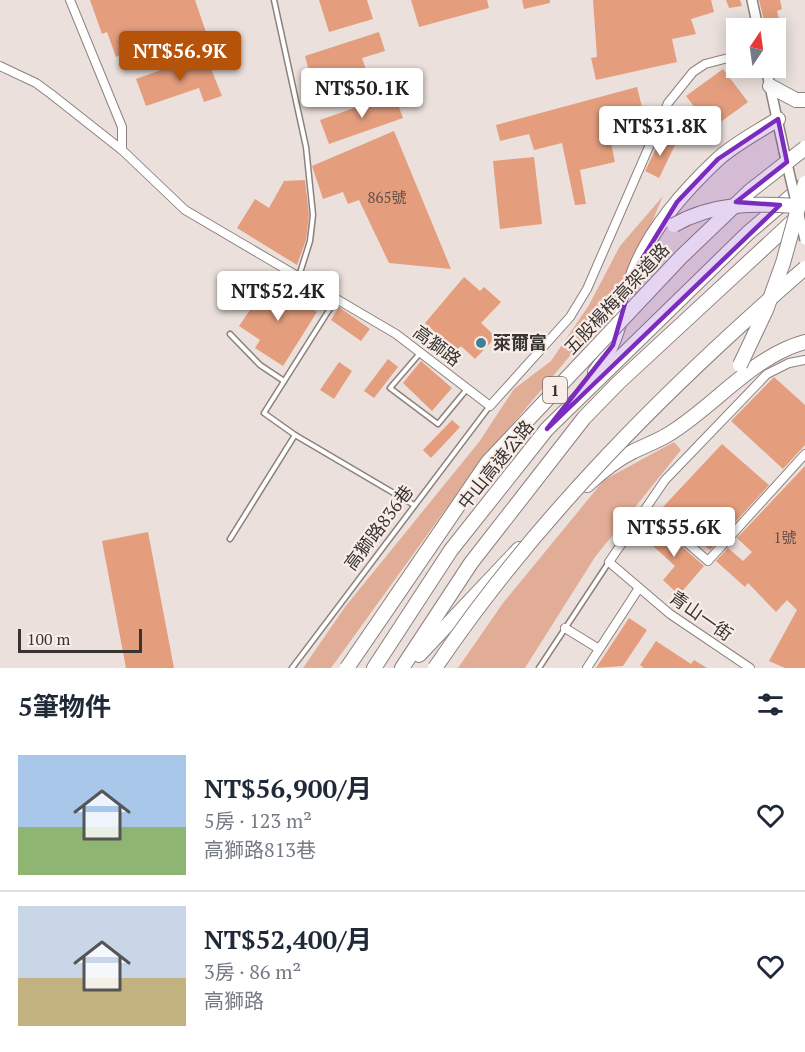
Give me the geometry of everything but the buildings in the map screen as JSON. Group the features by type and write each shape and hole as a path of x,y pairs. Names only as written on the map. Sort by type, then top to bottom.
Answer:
{"highway":[{"path":"770,86 796,100 805,100"},
{"path":"547,429 606,359 613,345 634,272 653,237 677,202 718,159 777,119"},
{"name":"五股楊梅高架道路","path":"347,668 488,462 681,257 750,191 805,148"},
{"path":"728,387 769,301 802,208 805,184"},
{"name":"中山高速公路","path":"374,668 452,550 547,429 749,232 805,184"},
{"path":"653,237 689,216 721,207 755,203 802,208"},
{"name":"1","path":"402,668 471,562 584,417 802,208"},
{"path":"435,668 464,626 556,513 639,424 724,339 805,268"},
{"path":"408,668 509,558 596,476 630,453 668,435 700,412 728,387 787,347 805,342"}],"street":[{"path":"70,0 122,128 122,150"},
{"path":"752,0 756,18"},
{"path":"490,406 570,317 591,279 668,103 693,72 705,64 726,59"},
{"name":"高獅路","path":"0,66 36,83 122,150 185,210 337,298 421,352 490,406"},
{"path":"768,78 784,151 802,208 805,240"},
{"path":"609,562 665,480 767,374 789,363 805,360"},
{"path":"647,508 708,561 805,454"},
{"name":"青山一街","path":"609,562 670,614 750,668"},
{"path":"586,668 639,588"},
{"path":"565,628 599,649"}],"lane":[{"path":"274,0 306,147 313,215 310,241 299,277"},
{"path":"337,298 264,413 295,435 414,505"},
{"path":"230,334 260,365 284,381"},
{"path":"421,352 390,388 438,424 467,389"},
{"name":"高獅路836巷","path":"292,668 490,406"},
{"path":"230,539 295,435"},
{"path":"539,668 609,562"}],"highlighted area":[{"path":"778,119 787,162 736,202 780,205 547,429 613,345 634,272 677,202 718,159"}],"shaded area":[{"path":"663,196 621,295 474,470 331,668 303,668 345,607 479,442 514,389 551,361 589,305 620,246"},
{"path":"674,442 681,450 595,557 525,668 458,668 503,603 604,480"}],"place":[{"name":"萊爾富","path":"481,343"}]}
